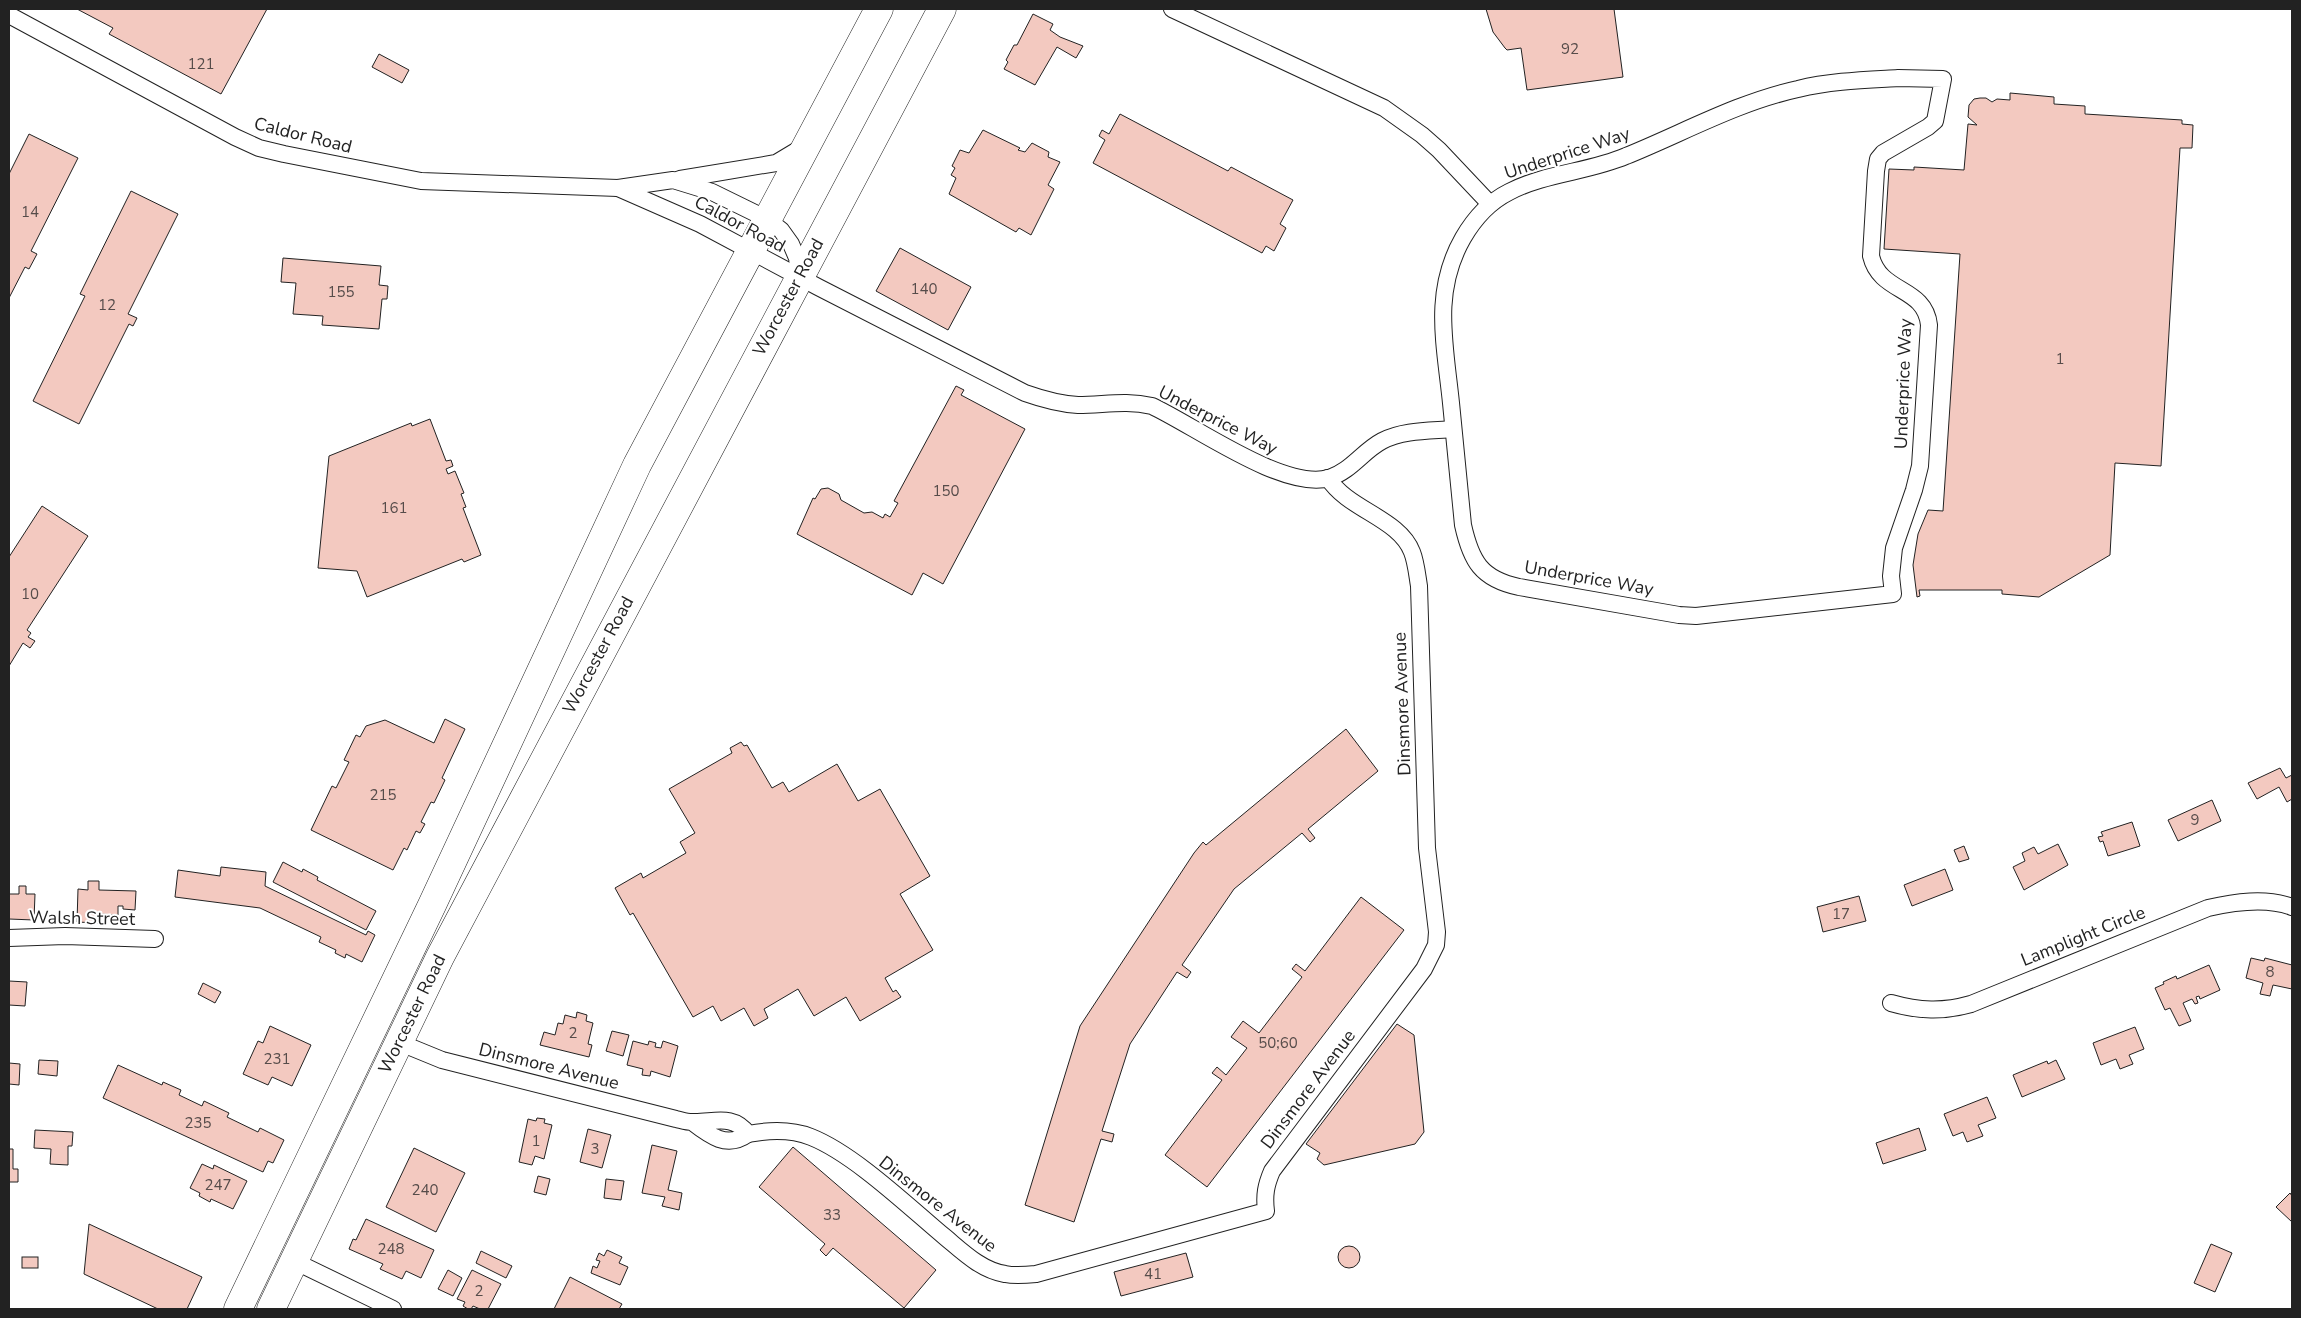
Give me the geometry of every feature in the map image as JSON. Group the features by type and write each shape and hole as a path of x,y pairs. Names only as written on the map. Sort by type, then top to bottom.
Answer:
{"highway":[{"name":"Worcester Road","path":"238,1309 432,905 626,488 879,9"},
{"name":"Worcester Road","path":"271,1309 398,1042 532,780 942,9"}],"street":[{"path":"1172,9 1384,108 1434,145 1456,165 1490,204"},
{"name":"Caldor Road","path":"9,16 235,137 272,151 421,181 618,188 673,180 712,192 767,219 781,230 791,244 797,258 799,278"},
{"name":"Underprice Way","path":"1898,78 1943,79 1935,121 1883,153 1878,159 1876,171 1871,256 1873,267 1879,275 1922,304 1928,313 1929,325 1920,466 1914,490 1894,548 1893,594 1696,616 1679,615 1504,583 1491,577 1480,567 1468,544 1463,525 1443,325 1444,285 1458,247 1473,223 1490,204 1508,192 1526,185 1610,163 1711,118 1774,95 1856,80 1898,78"},
{"path":"673,180 776,163 799,150 810,139"},
{"name":"Caldor Road","path":"618,188 700,224 799,278"},
{"name":"Underprice Way","path":"799,278 1025,393 1044,400 1077,405 1136,402 1152,406 1273,471 1302,480 1328,478 1342,472 1381,442 1394,436 1453,429"},
{"name":"Dinsmore Avenue","path":"398,1042 442,1060 692,1122 714,1138 722,1141 740,1140 748,1134 776,1130 811,1137 828,1145 864,1170 978,1264 1006,1274 1036,1274 1266,1211 1264,1198 1266,1185 1272,1171 1424,969 1436,945 1437,932 1428,865 1419,586 1416,566 1411,550 1403,538 1345,497 1328,478"},
{"name":"Lamplight Circle","path":"1891,1003 1916,1009 1950,1010 1971,1004 2208,908 2228,903 2249,902 2270,902 2292,907"},
{"name":"Walsh Street","path":"9,938 65,936 155,939"},
{"path":"294,1261 394,1309"}],"building":[{"path":"77,9 267,9 221,94 109,34 113,28"},
{"path":"1486,9 1614,9 1623,77 1527,90 1521,48 1507,50 1505,48 1493,32"},
{"path":"1033,14 1053,24 1050,30 1060,37 1083,46 1076,58 1057,47 1035,85 1004,69 1008,62 1006,60 1014,45 1017,45"},
{"path":"379,54 409,70 402,83 372,67"},
{"path":"2010,93 2054,97 2054,104 2085,106 2085,114 2182,120 2182,124 2193,125 2192,148 2180,148 2161,466 2115,463 2110,555 2039,597 2002,594 2002,590 1919,590 1920,596 1917,597 1913,565 1918,534 1928,510 1943,511 1960,254 1884,249 1889,169 1914,170 1914,167 1964,170 1968,124 1977,125 1968,117 1969,105 1974,99 1980,98 1986,98 1992,102 1997,99 2010,100"},
{"path":"1120,114 1228,171 1231,167 1293,200 1280,224 1286,228 1274,251 1266,246 1262,253 1093,163 1105,140 1099,136 1102,130 1109,134"},
{"path":"983,130 1025,152 1032,143 1049,152 1048,157 1060,162 1048,185 1054,189 1031,235 1019,228 1016,232 949,194 956,178 951,175 955,168 952,166 960,150 969,153"},
{"path":"29,134 78,158 31,251 37,254 29,269 25,267 9,298 9,174"},
{"path":"131,191 178,214 128,314 137,318 133,326 129,324 79,424 33,401 85,296 80,294"},
{"path":"900,248 971,287 948,330 876,291"},
{"path":"283,258 381,266 379,285 388,286 387,299 382,299 379,329 322,325 323,316 293,314 296,283 281,282"},
{"path":"956,386 964,390 961,395 1025,429 943,584 923,573 912,595 797,534 813,498 815,499 821,489 828,488 839,494 841,500 864,513 872,512 883,518 885,514 890,517 898,503 894,501"},
{"path":"430,419 446,461 451,460 453,466 446,469 448,474 455,471 464,493 461,494 466,507 463,508 481,555 464,562 462,559 367,597 357,571 318,568 329,456 411,423 412,426"},
{"path":"42,506 88,536 27,630 31,633 28,637 35,641 30,648 23,643 9,666 9,557"},
{"path":"445,719 465,729 442,778 445,780 434,803 431,802 421,822 425,824 420,833 416,831 407,850 404,848 393,870 311,830 332,786 336,788 349,762 344,760 356,735 360,737 366,726 385,720 434,743"},
{"path":"1346,729 1378,771 1308,829 1315,838 1310,842 1302,833 1234,889 1182,965 1191,972 1187,978 1177,972 1130,1044 1102,1131 1114,1134 1112,1142 1101,1139 1074,1222 1025,1205 1080,1026 1194,853 1203,842 1206,845"},
{"path":"741,742 744,746 747,745 772,788 783,782 789,792 837,764 858,801 880,789 930,876 900,894 933,950 885,978 893,992 896,990 901,997 860,1021 846,997 814,1016 798,989 764,1009 768,1018 754,1026 744,1008 721,1021 713,1006 693,1017 633,913 630,915 615,888 641,873 643,878 686,853 680,842 695,833 669,789 732,753 730,748"},
{"path":"2280,768 2286,778 2292,775 2292,799 2287,802 2279,787 2257,799 2248,783"},
{"path":"2212,800 2221,821 2178,841 2168,820"},
{"path":"2132,822 2140,846 2108,856 2103,841 2100,842 2098,837 2103,836 2101,832"},
{"path":"2058,844 2068,865 2024,890 2013,867 2025,861 2022,853 2034,847 2038,854"},
{"path":"1964,846 1969,859 1959,862 1954,850"},
{"path":"283,862 302,872 303,869 318,877 317,880 376,911 366,930 273,882"},
{"path":"221,867 266,872 265,886 366,935 368,931 375,935 362,962 346,954 345,958 335,953 336,950 319,942 321,937 260,908 175,897 178,870 220,876"},
{"path":"1945,869 1953,890 1912,906 1904,885"},
{"path":"88,881 99,881 99,890 136,891 135,910 123,909 123,906 118,906 118,915 98,914 98,923 77,922 78,889 88,890"},
{"path":"19,886 26,886 26,894 35,894 34,920 9,919 9,894 19,894"},
{"path":"1859,896 1866,921 1823,932 1817,907"},
{"path":"1361,897 1404,930 1207,1187 1165,1155 1222,1080 1212,1073 1217,1067 1226,1075 1247,1048 1231,1037 1243,1021 1259,1033 1302,977 1292,969 1296,964 1305,971"},
{"path":"2251,958 2264,961 2265,958 2292,965 2292,989 2273,985 2270,996 2260,994 2263,983 2246,978"},
{"path":"2209,965 2220,990 2200,999 2199,996 2196,997 2198,1003 2195,1004 2192,999 2183,1003 2191,1021 2179,1026 2170,1008 2165,1010 2155,988 2176,976 2177,979"},
{"path":"9,981 27,982 25,1006 9,1005"},
{"path":"203,983 221,992 215,1003 198,994"},
{"path":"577,1012 587,1015 586,1021 593,1023 588,1044 592,1045 589,1057 540,1045 544,1032 555,1035 558,1023 563,1024 565,1015 576,1018"},
{"path":"1397,1024 1414,1035 1424,1132 1415,1144 1324,1165 1317,1159 1320,1153 1306,1144"},
{"path":"270,1026 311,1045 292,1086 272,1077 268,1085 243,1074 258,1041 263,1043"},
{"path":"2135,1027 2144,1049 2129,1055 2133,1064 2120,1069 2116,1059 2101,1065 2093,1043"},
{"path":"612,1031 629,1035 623,1056 606,1051"},
{"path":"633,1041 648,1045 649,1041 656,1043 655,1047 661,1048 663,1041 678,1046 670,1077 651,1071 650,1076 642,1075 643,1069 627,1065"},
{"path":"39,1060 58,1061 57,1076 38,1074"},
{"path":"2056,1060 2065,1079 2022,1097 2013,1075 2047,1061 2048,1064"},
{"path":"9,1063 20,1064 19,1085 9,1084"},
{"path":"118,1065 162,1085 163,1082 181,1090 179,1095 202,1106 204,1101 229,1113 227,1117 258,1132 260,1128 284,1140 273,1163 268,1161 263,1172 103,1098"},
{"path":"1987,1097 1996,1118 1978,1125 1983,1136 1967,1142 1963,1132 1953,1136 1944,1114"},
{"path":"537,1118 545,1119 544,1123 552,1125 544,1159 535,1156 532,1165 519,1162 528,1119 536,1121"},
{"path":"1919,1128 1926,1150 1883,1164 1876,1143"},
{"path":"588,1129 611,1135 602,1168 580,1162"},
{"path":"35,1130 73,1132 72,1146 68,1146 68,1165 50,1164 51,1149 34,1148"},
{"path":"652,1145 677,1151 668,1190 682,1193 679,1210 662,1206 665,1197 642,1193"},
{"path":"793,1147 936,1270 904,1308 833,1248 826,1256 820,1250 825,1244 759,1187"},
{"path":"414,1148 465,1173 436,1232 386,1207"},
{"path":"9,1149 13,1149 13,1169 18,1169 18,1182 9,1182"},
{"path":"202,1164 213,1169 214,1165 247,1181 233,1209 211,1199 210,1202 199,1196 200,1193 190,1188"},
{"path":"538,1176 550,1179 546,1195 534,1192"},
{"path":"606,1179 624,1181 621,1200 604,1198"},
{"path":"2290,1193 2292,1196 2292,1222 2276,1207"},
{"path":"366,1219 434,1250 421,1278 406,1271 402,1279 380,1269 383,1264 349,1249 353,1239 356,1240"},
{"path":"89,1224 202,1277 187,1309 158,1309 84,1274"},
{"path":"2211,1244 2232,1253 2215,1292 2194,1283"},
{"path":"1349,1246 1357,1249 1360,1257 1357,1265 1349,1268 1341,1265 1338,1257 1341,1249"},
{"path":"607,1250 622,1257 619,1263 628,1267 620,1285 591,1273 593,1266 597,1268 600,1261 596,1260 599,1253 604,1256"},
{"path":"481,1251 512,1266 506,1278 476,1263"},
{"path":"1186,1253 1193,1277 1121,1296 1114,1272"},
{"path":"22,1257 38,1257 38,1268 22,1268"},
{"path":"448,1270 462,1278 453,1296 438,1289"},
{"path":"472,1270 501,1284 488,1309 480,1309 473,1306 471,1309 468,1309 463,1306 465,1302 457,1299"},
{"path":"570,1277 622,1304 619,1309 554,1309"}]}
